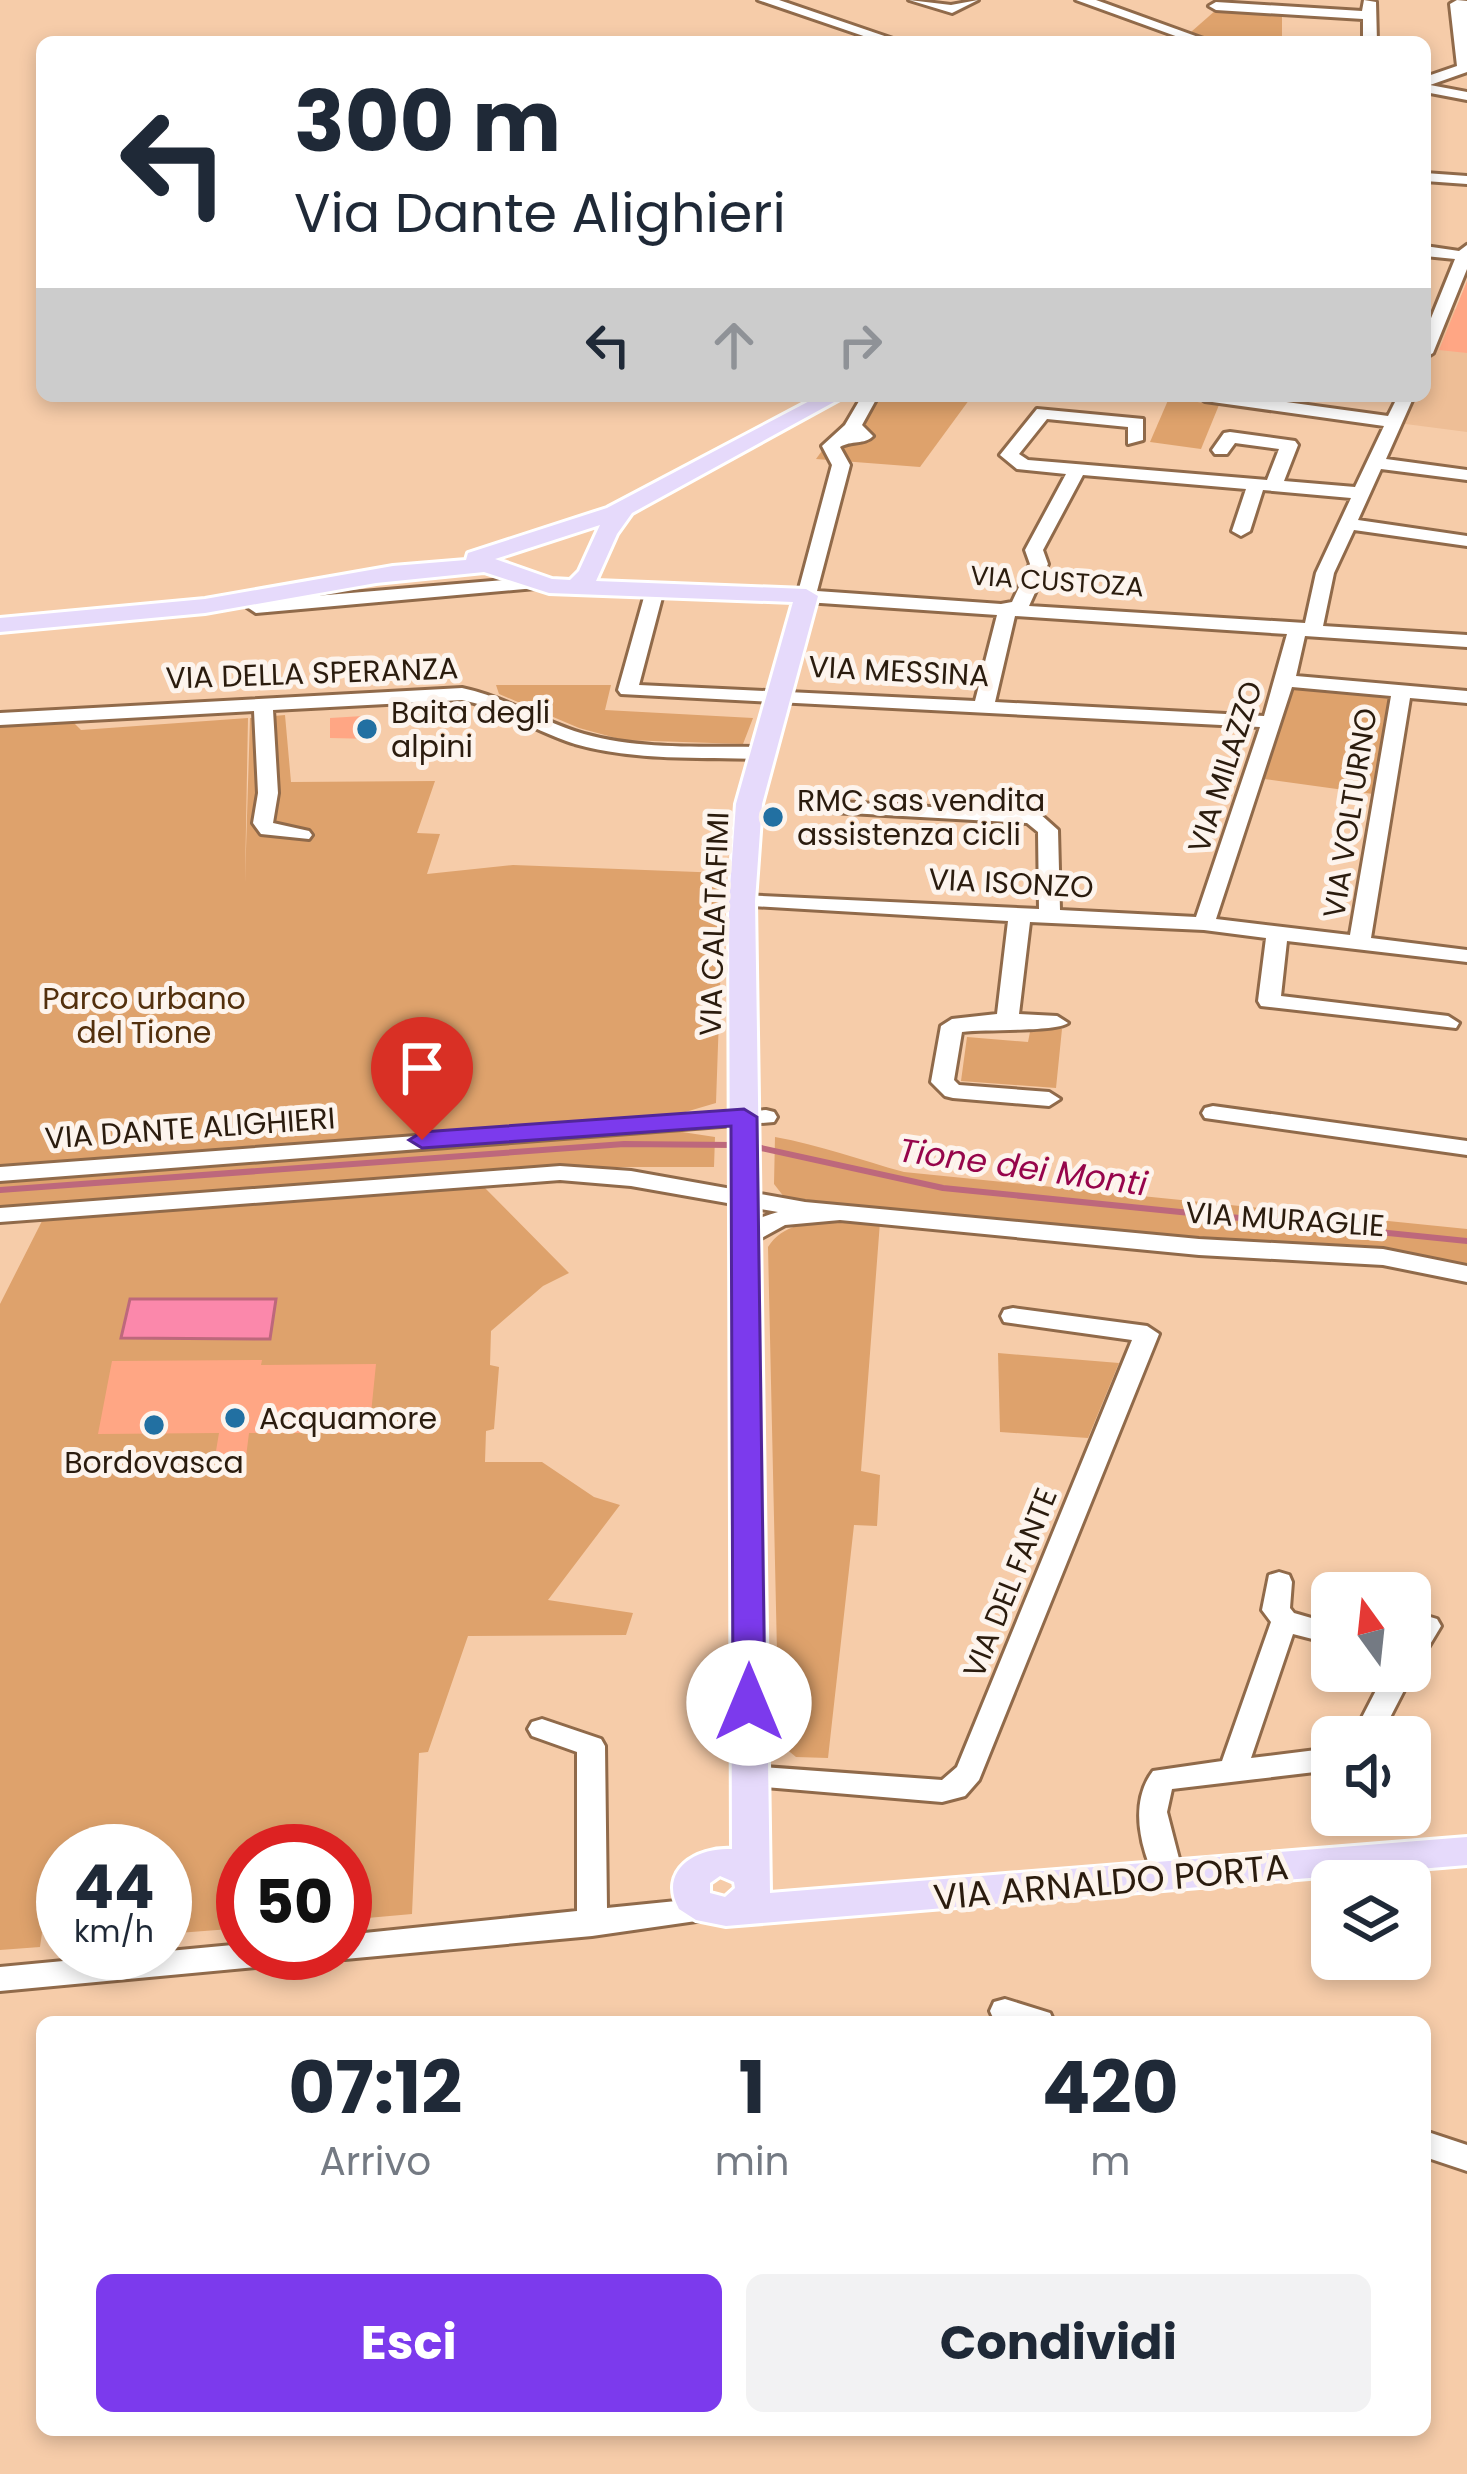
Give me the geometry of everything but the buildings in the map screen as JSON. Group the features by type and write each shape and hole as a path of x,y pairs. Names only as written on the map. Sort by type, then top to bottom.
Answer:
{"main road":[{"path":"588,572 602,534 613,522 824,402"},
{"name":"VIA CUSTOZA","path":"0,625 205,606 376,576 536,542 657,493"},
{"path":"534,579 523,556 536,542"},
{"name":"VIA CUSTOZA","path":"536,542 580,549 588,572"},
{"name":"VIA CUSTOZA","path":"376,576 484,565 534,579 588,572 649,590 806,596"},
{"name":"VIA CALATAFIMI","path":"723,1887 750,1777 745,1163 755,1117 742,901 748,804 806,596"},
{"name":"VIA ARNALDO PORTA","path":"723,1887 826,1905 1467,1851"}],"street":[{"path":"766,0 877,36"},
{"path":"916,0 952,9 971,0"},
{"path":"1083,0 1187,36"},
{"path":"1431,82 1464,68 1457,4 1467,5"},
{"path":"1178,33 1209,10 1369,7"},
{"path":"1431,87 1467,96"},
{"path":"1431,177 1467,180"},
{"path":"1431,250 1466,253 1431,338"},
{"path":"806,596 841,465 831,446 848,433 867,402"},
{"path":"1249,402 1394,422"},
{"name":"VIA MILAZZO","path":"1204,925 1325,573 1403,402"},
{"path":"1134,440 1137,423 1043,413 1010,458 1022,465 1360,494"},
{"path":"1222,450 1227,437 1234,436 1289,445 1240,531"},
{"path":"1374,464 1467,475"},
{"path":"984,706 1014,608 1039,564 1034,550 1077,470"},
{"path":"1347,524 1467,541"},
{"name":"VIA CUSTOZA","path":"256,607 534,579"},
{"name":"VIA MESSINA","path":"649,590 628,690 781,694 1270,722"},
{"name":"VIA CUSTOZA","path":"806,596 1467,641"},
{"path":"1285,681 1467,697"},
{"name":"VIA VOLTURNO","path":"1359,944 1401,692"},
{"name":"VIA DELLA SPERANZA","path":"0,719 462,694 497,701 572,736 618,748 761,753"},
{"path":"263,704 268,793 263,823 268,830 302,835"},
{"path":"821,807 1043,822 1048,830 1050,915"},
{"name":"VIA ISONZO","path":"742,901 1204,925 1467,956"},
{"path":"1007,1020 1020,914"},
{"path":"1277,934 1269,1000 1448,1023"},
{"path":"1049,1099 943,1088 948,1030 960,1024 1007,1020 1057,1023"},
{"path":"1213,1113 1467,1148"},
{"name":"VIA DANTE ALIGHIERI","path":"0,1174 755,1117"},
{"path":"0,1215 560,1173 615,1173 840,1213"},
{"name":"VIA MURAGLIE","path":"745,1239 771,1221 840,1213 1199,1247 1383,1257 1467,1274"},
{"name":"VIA DEL FANTE","path":"750,1777 942,1791 955,1788 969,1772 1147,1334 1013,1316"},
{"path":"1279,1582 1276,1610 1287,1624 1311,1629"},
{"path":"1234,1767 1278,1635 1287,1624"},
{"path":"542,1730 591,1746 601,1924"},
{"path":"1169,1878 1151,1804 1155,1786 1174,1774 1311,1761"},
{"name":"VIA ARNALDO PORTA","path":"372,1945 601,1924 658,1911 723,1887"},
{"path":"0,1979 216,1959"},
{"path":"1005,2011 1020,2016"},
{"path":"1431,2146 1467,2158"}],"shaded area":[{"path":"1452,309 1467,310 1467,432 1398,423 1408,402 1431,402 1431,353"},
{"path":"130,1299 276,1299 270,1339 121,1338"}],"green space":[{"path":"1216,10 1282,12 1282,36 1191,32"},
{"path":"858,402 968,402 920,467 816,459"},
{"path":"1167,402 1219,405 1201,449 1150,442"},
{"path":"496,685 611,685 605,710 753,718 743,744 623,740 579,728 499,694"},
{"path":"1294,688 1390,695 1373,794 1264,779"},
{"name":"Parco urbano del Tione","path":"285,715 291,782 435,781 417,833 440,834 427,874 513,865 724,873 716,1103 665,1118 0,1171 0,726 73,722 81,730 248,718 245,882 250,718"},
{"path":"1031,1027 1062,1029 1056,1088 961,1081 967,1037 1028,1042"},
{"path":"669,1130 715,1137 714,1167 569,1167 0,1210 0,1182"},
{"path":"775,1137 904,1172 1467,1229 1467,1266 1280,1244 788,1202 774,1184"},
{"path":"481,1184 569,1273 543,1286 491,1331 490,1365 499,1367 494,1429 486,1431 485,1462 542,1462 594,1497 620,1505 548,1600 633,1613 626,1635 468,1636 428,1752 419,1753 412,1914 372,1918 372,1824 216,1824 216,1930 192,1932 192,1824 36,1824 36,1947 0,1950 0,1304 42,1221"},
{"path":"832,1220 880,1222 861,1471 880,1475 877,1526 854,1525 828,1758 796,1757 779,1743 768,1247 788,1229"},
{"path":"998,1353 1119,1363 1088,1438 1000,1432"}],"waterway":[{"name":"Tione dei Monti","path":"0,1190 624,1144 733,1145"},
{"name":"Tione dei Monti","path":"752,1146 943,1188 1467,1241"}],"place":[{"name":"Baita degli alpini","path":"367,729"},
{"name":"RMC sas vendita assistenza cicli","path":"773,817"},
{"name":"Acquamore","path":"235,1418"},
{"name":"Bordovasca","path":"154,1425"}],"route":[{"path":"422,1140 744,1117 749,1703"}]}
